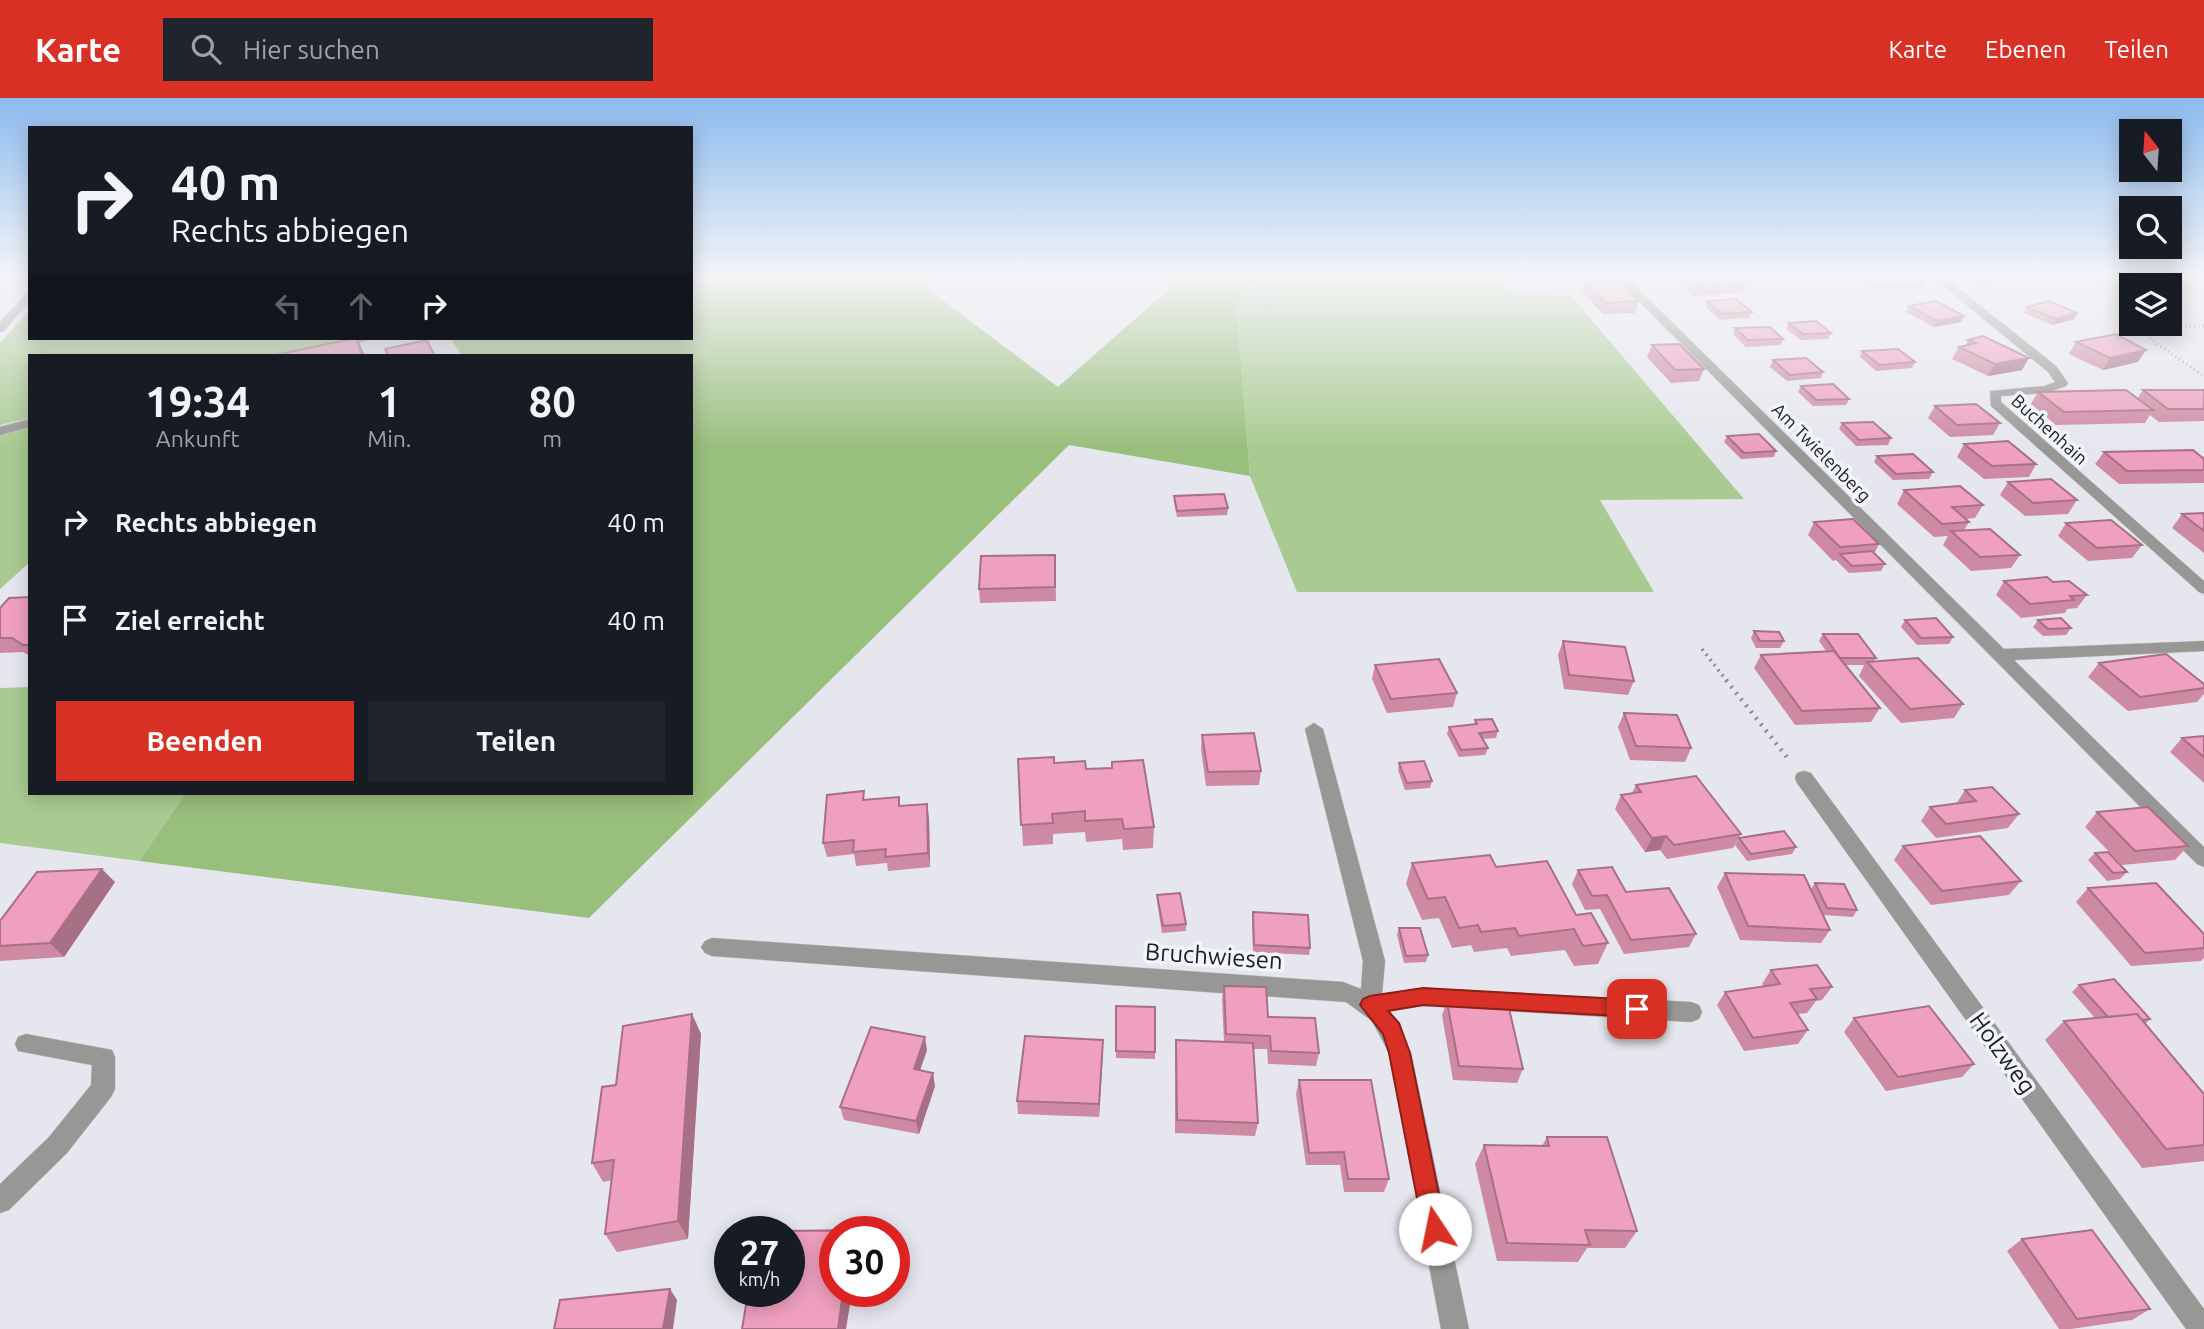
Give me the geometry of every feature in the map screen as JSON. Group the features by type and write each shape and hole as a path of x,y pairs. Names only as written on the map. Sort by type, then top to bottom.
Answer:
{"street":[{"name":"Am Twielenberg","path":"1675,332 2204,859"},
{"name":"Buchenhain","path":"2007,332 2052,369 2062,383 2052,390 2007,390 1994,394 1995,403 2204,589"},
{"path":"304,354 361,340"},
{"path":"0,431 28,424"},
{"path":"1998,655 2204,646"},
{"path":"1314,729 1374,961 1370,1005 1423,997 1690,1012"},
{"name":"Holzweg","path":"1804,778 2202,1329"},
{"name":"Bruchwiesen","path":"712,947 1343,991 1363,999 1392,1029 1399,1053 1455,1329"},
{"path":"0,1201 58,1145 103,1089 104,1057 26,1044"}],"path":[{"path":"2148,332 2151,340 2204,376"},
{"path":"1702,649 1804,778"}],"green space":[{"path":"9,332 28,332 28,340 341,340 283,354 28,354 28,418 0,425 0,343"},
{"path":"693,332 985,332 1058,387 1120,332 1238,332 1250,476 1069,445 589,918 139,861 185,795 693,795 693,354 461,354 451,340 693,340"},
{"path":"1238,332 1602,332 1744,499 1600,500 1654,592 1297,592 1250,476"},
{"path":"28,427 28,564 0,589 0,434"},
{"path":"28,687 28,795 185,795 139,861 0,843 0,688"}],"building":[{"path":"1740,332 1776,332 1783,339 1748,340"},
{"path":"1801,332 1831,333 1803,334"},
{"path":"2116,334 2146,350 2110,358 2076,342"},
{"path":"1983,336 2029,358 1995,364 1959,347 1976,343 1968,340"},
{"path":"357,340 361,354 281,354"},
{"path":"427,340 434,354 388,354 385,349"},
{"path":"1679,344 1704,369 1675,370 1652,345"},
{"path":"1898,349 1915,362 1879,365 1862,351"},
{"path":"1806,358 1823,372 1790,375 1773,360"},
{"path":"1833,384 1849,399 1816,400 1801,386"},
{"path":"2126,390 2153,410 2064,412 2038,392"},
{"path":"2143,390 2204,390 2204,409 2168,409"},
{"path":"1976,404 2000,423 1957,425 1935,406"},
{"path":"1873,422 1891,438 1859,440 1842,423"},
{"path":"1759,434 1776,451 1744,453 1727,436"},
{"path":"2008,441 2036,464 1992,466 1964,444"},
{"path":"2193,450 2204,459 2204,470 2127,471 2104,452"},
{"path":"1913,454 1933,472 1896,474 1877,456"},
{"path":"2051,479 2077,500 2033,503 2008,482"},
{"path":"1960,486 1983,505 1952,507 1969,522 1942,524 1904,490"},
{"path":"1224,494 1228,508 1177,511 1174,496"},
{"path":"2204,513 2204,531 2182,514"},
{"path":"1853,519 1879,544 1840,547 1814,522"},
{"path":"2111,520 2142,545 2097,548 2066,523"},
{"path":"1990,529 2020,555 1980,557 1951,531"},
{"path":"1872,551 1885,564 1852,566 1840,554"},
{"path":"1055,555 1055,587 979,589 981,556"},
{"path":"2047,577 2053,582 2069,581 2087,595 2070,596 2074,600 2030,604 2004,581"},
{"path":"28,597 28,645 12,638 0,638 0,608 9,598"},
{"path":"1936,618 1953,637 1921,638 1905,620"},
{"path":"2061,618 2071,628 2048,629 2038,620"},
{"path":"1754,631 1779,632 1784,641 1760,641"},
{"path":"1823,634 1858,634 1876,658 1840,658"},
{"path":"1563,641 1625,647 1634,681 1569,675"},
{"path":"1834,651 1880,708 1802,711 1761,655"},
{"path":"2166,654 2204,684 2204,688 2140,697 2099,663"},
{"path":"1918,658 1963,704 1910,709 1867,662"},
{"path":"1439,659 1457,693 1391,699 1375,665"},
{"path":"1624,713 1677,715 1691,748 1636,746"},
{"path":"1492,719 1498,731 1479,733 1488,748 1461,750 1449,727 1477,724 1475,720"},
{"path":"1254,733 1261,771 1208,772 1202,735"},
{"path":"2204,736 2204,757 2182,738"},
{"path":"1054,757 1054,763 1085,761 1086,769 1112,768 1112,762 1143,760 1154,827 1124,829 1122,819 1085,821 1085,811 1052,814 1053,823 1021,825 1018,759"},
{"path":"1424,761 1432,781 1407,783 1399,763"},
{"path":"1696,776 1741,834 1674,845 1666,836 1652,838 1621,795 1641,792 1636,785"},
{"path":"1992,787 2019,814 1946,824 1930,807 1976,801 1965,790"},
{"path":"864,791 863,800 899,797 899,806 927,804 928,853 885,857 886,849 853,852 854,840 823,843 827,795"},
{"path":"2148,807 2188,846 2135,851 2097,812"},
{"path":"1784,831 1796,847 1751,854 1739,838"},
{"path":"1980,836 2021,881 1942,891 1903,846"},
{"path":"2108,852 2127,872 2113,873 2095,853"},
{"path":"1490,855 1496,867 1547,861 1576,915 1591,913 1608,943 1583,946 1574,929 1519,936 1515,928 1481,932 1478,925 1459,928 1445,897 1428,899 1412,863"},
{"path":"1612,867 1626,892 1669,888 1696,934 1631,940 1607,895 1592,896 1578,870"},
{"path":"102,869 50,943 0,946 0,921 37,872"},
{"path":"1725,873 1804,875 1830,930 1748,926"},
{"path":"1815,883 1844,884 1857,910 1827,908"},
{"path":"2156,883 2204,934 2204,948 2145,953 2088,888"},
{"path":"1180,893 1186,924 1163,926 1157,895"},
{"path":"1253,912 1308,915 1310,948 1254,945"},
{"path":"1399,928 1420,928 1428,955 1406,956"},
{"path":"1817,965 1832,987 1810,989 1817,999 1790,1003 1808,1030 1753,1038 1725,992 1780,984 1771,970"},
{"path":"2114,979 2150,1019 2142,1020 2137,1014 2108,1017 2079,985"},
{"path":"1224,986 1266,987 1268,1017 1315,1018 1319,1053 1271,1051 1270,1036 1226,1034"},
{"path":"1447,1002 1508,1004 1523,1069 1459,1066"},
{"path":"1116,1006 1155,1007 1155,1052 1116,1051"},
{"path":"1929,1006 1974,1064 1898,1077 1854,1018"},
{"path":"692,1014 678,1221 605,1234 614,1160 592,1163 602,1087 616,1085 623,1026"},
{"path":"2137,1014 2204,1094 2204,1145 2166,1149 2064,1021"},
{"path":"871,1027 925,1037 914,1069 933,1073 916,1121 840,1107"},
{"path":"1025,1036 1103,1040 1099,1104 1017,1101"},
{"path":"1176,1040 1253,1043 1258,1123 1177,1120"},
{"path":"1299,1080 1371,1080 1389,1179 1348,1179 1344,1152 1309,1153"},
{"path":"1547,1137 1607,1137 1637,1231 1585,1230 1590,1245 1507,1243 1484,1145 1549,1146"},
{"path":"819,1230 819,1307 841,1307 838,1329 742,1329 746,1307 805,1307 805,1231"},
{"path":"2092,1230 2150,1309 2077,1319 2022,1239"},
{"path":"670,1289 663,1329 554,1329 560,1300"}],"route":[{"path":"1435,1229 1399,1053 1392,1029 1370,1005 1423,997 1637,1009"}]}
